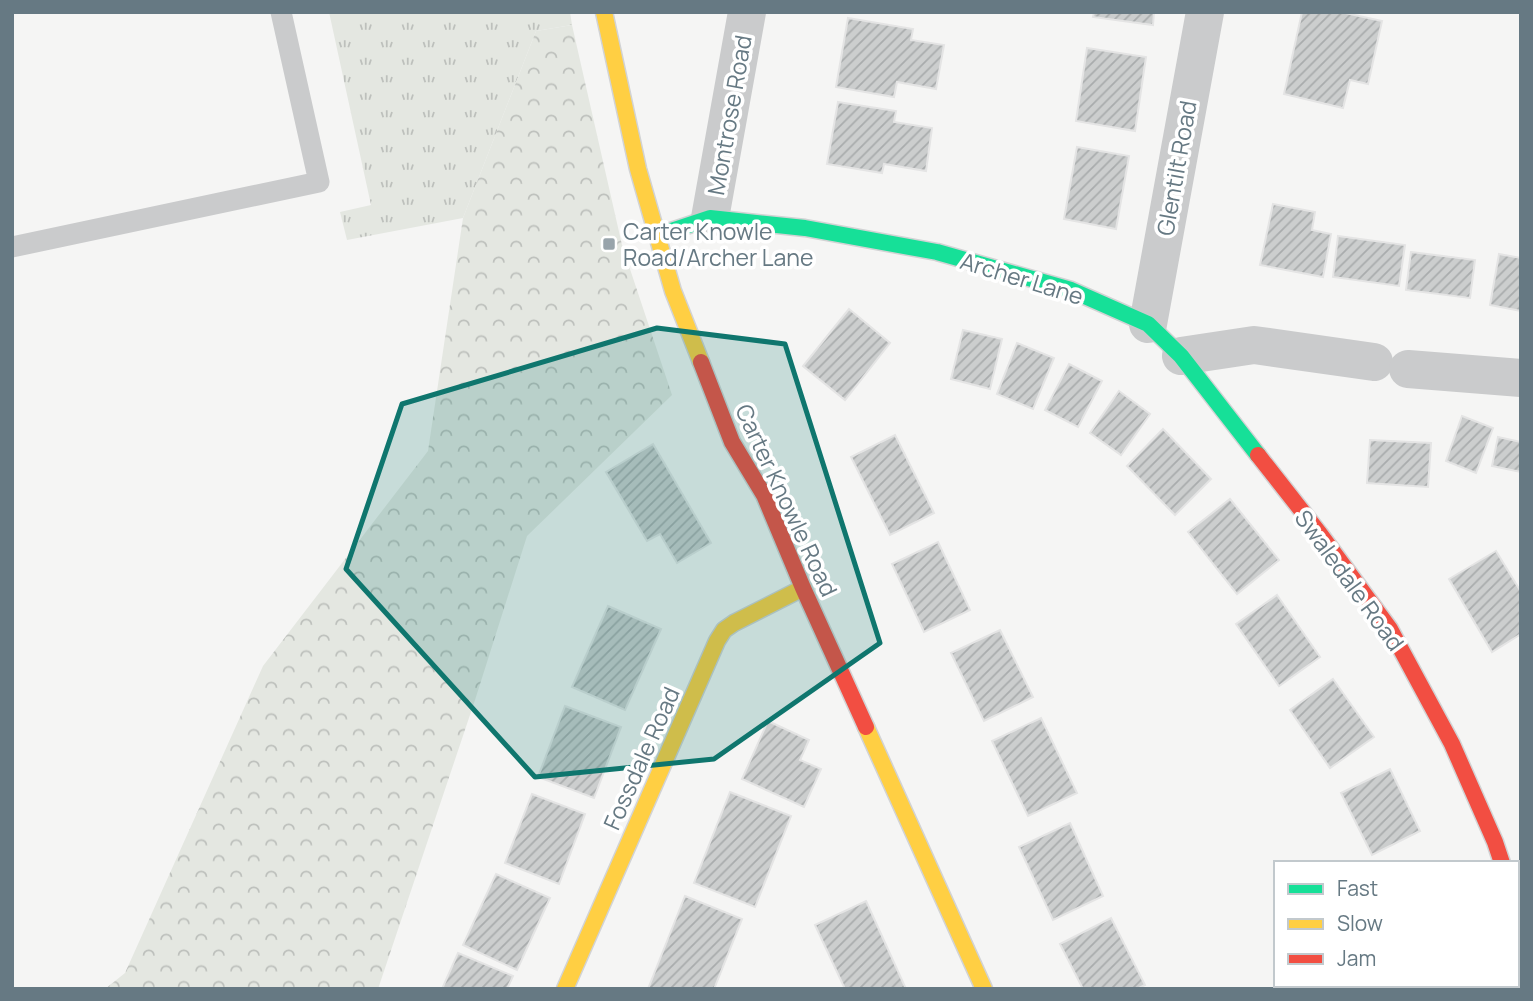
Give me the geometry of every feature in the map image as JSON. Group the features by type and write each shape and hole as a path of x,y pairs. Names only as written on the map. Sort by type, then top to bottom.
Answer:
{"street":[{"name":"Carter Knowle Road","path":"604,12 638,169 673,291 732,442 764,495 803,588 984,989"},
{"name":"Montrose Road","path":"710,218 747,12"},
{"name":"Glentilt Road","path":"1148,324 1205,12"},
{"name":"Archer Lane","path":"656,236 710,218 805,229 937,252 1072,290 1148,324 1181,356"},
{"path":"1181,356 1254,345 1391,365 1521,378"},
{"name":"Swaledale Road","path":"1181,356 1320,534 1390,629 1452,744 1501,861"},
{"name":"Fossdale Road","path":"565,989 717,641 724,630 734,623 803,588"}],"lane":[{"path":"12,247 319,181 281,12"}],"highlighted area":[{"path":"657,328 785,344 880,643 714,759 535,777 346,569 402,404"}],"green space":[{"path":"329,12 570,12 572,25 536,31 463,218 347,240 340,212 371,205"},
{"path":"572,25 622,245 672,395 527,536 378,989 105,989 125,973 263,666 428,451 463,218 536,31"}],"building":[{"path":"1094,12 1154,12 1153,25 1093,17"},
{"path":"1302,12 1341,12 1382,21 1368,84 1350,80 1343,108 1284,94"},
{"path":"848,18 913,29 911,40 944,45 936,89 897,82 894,97 836,87"},
{"path":"1087,48 1146,57 1135,131 1076,121"},
{"path":"838,102 896,111 894,122 932,128 926,171 884,164 882,173 827,164"},
{"path":"1077,147 1129,156 1116,229 1064,219"},
{"path":"1273,204 1315,212 1312,230 1331,234 1323,277 1260,265"},
{"path":"1338,236 1405,245 1399,286 1333,277"},
{"path":"1411,252 1475,260 1470,298 1406,290"},
{"path":"1499,254 1521,258 1521,311 1490,305"},
{"path":"849,309 890,343 845,400 803,366"},
{"path":"963,330 1002,339 990,389 951,379"},
{"path":"1017,343 1054,358 1033,409 997,394"},
{"path":"1069,364 1102,381 1078,427 1045,410"},
{"path":"1119,391 1150,414 1121,455 1090,433"},
{"path":"1462,416 1493,428 1476,473 1446,461"},
{"path":"1163,429 1211,479 1175,515 1127,466"},
{"path":"895,435 934,513 890,535 851,457"},
{"path":"1498,437 1521,442 1521,472 1492,466"},
{"path":"1370,440 1431,443 1428,487 1367,483"},
{"path":"653,444 711,543 677,563 660,534 647,541 606,472"},
{"path":"1230,499 1279,560 1237,594 1188,532"},
{"path":"938,542 970,610 924,632 892,564"},
{"path":"1496,551 1521,592 1521,634 1492,652 1449,579"},
{"path":"1277,595 1320,657 1279,686 1236,624"},
{"path":"608,606 661,629 625,710 572,687"},
{"path":"1000,630 1033,697 984,721 951,653"},
{"path":"1333,679 1374,737 1330,768 1290,710"},
{"path":"565,706 621,727 594,798 538,777"},
{"path":"1041,718 1077,793 1028,816 992,741"},
{"path":"768,721 809,740 800,760 821,769 804,807 742,779"},
{"path":"1390,769 1420,831 1372,855 1341,793"},
{"path":"730,792 791,816 755,907 694,883"},
{"path":"532,794 585,814 559,884 505,863"},
{"path":"1070,823 1103,896 1053,920 1019,847"},
{"path":"496,874 550,898 517,970 463,945"},
{"path":"685,896 742,919 714,989 648,989"},
{"path":"866,901 906,989 845,989 815,925"},
{"path":"1111,918 1145,985 1137,989 1083,989 1060,944"},
{"path":"458,953 513,976 507,989 442,989"},
{"path":"1432,987 1487,987 1487,989"}],"traffic: fast":[{"path":"656,236 710,218 805,228 937,252 1071,290 1148,324 1181,356 1258,455"}],"traffic: slow":[{"path":"604,12 638,169 673,291 701,362"},
{"path":"565,989 717,641 724,630 734,623 803,588"},
{"path":"866,727 984,989"}],"traffic: jam":[{"path":"701,362 732,442 764,495 866,727"},
{"path":"1258,455 1390,629 1452,744 1501,861"}],"place":[{"name":"Carter Knowle Road/Archer Lane","path":"609,244"}]}
